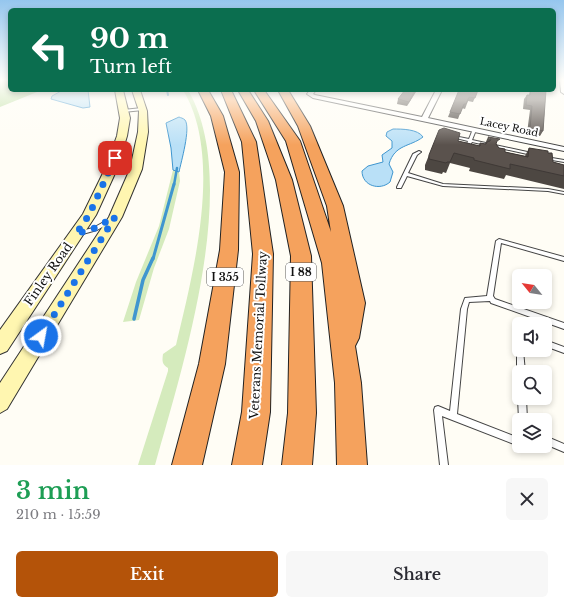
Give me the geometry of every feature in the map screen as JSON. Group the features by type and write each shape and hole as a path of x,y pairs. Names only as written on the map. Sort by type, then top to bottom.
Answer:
{"highway":[{"name":"I 355","path":"187,465 212,364 229,250 232,172 217,116 209,102"},
{"name":"Veterans Memorial Tollway","path":"231,102 249,142 263,254 256,412 247,465"},
{"name":"I 88","path":"250,102 262,121 284,180 301,256 302,413 297,465"},
{"name":"I 88","path":"267,102 292,141 332,263 348,383 352,465"},
{"path":"290,102 304,126 335,206 354,303 344,353"}],"main road":[{"name":"Finley Road","path":"0,345 89,215 111,169 122,136 125,118 121,102"},
{"name":"Finley Road","path":"0,402 115,217 136,170 143,132 142,109 140,102"}],"street":[{"name":"Lacey Road","path":"352,102 564,149"},
{"path":"424,119 433,102"}],"lane":[{"path":"123,111 142,109"},
{"path":"474,130 468,147 476,148"},
{"path":"449,136 534,154"},
{"path":"510,156 511,150"},
{"path":"399,187 415,154 419,152"},
{"path":"541,156 564,161"},
{"path":"405,174 443,185 548,190 564,194"},
{"path":"76,234 95,228 115,217"},
{"path":"564,259 499,241 490,296 493,301 564,326"},
{"path":"453,416 464,309 467,300 491,298"},
{"path":"552,346 564,350"},
{"path":"444,465 438,410 512,439"},
{"path":"552,443 564,448"}],"green space":[{"path":"0,102 13,102 0,107"},
{"path":"188,102 193,102 203,128 210,173 209,223 202,274 192,327 180,377 155,465 138,465 168,371 168,368 163,362 163,354 176,345 196,250 201,216 203,181 202,148 195,117"},
{"path":"173,170 179,172 180,181 169,229 154,268 139,320 123,322 136,282 159,226"}],"water":[{"path":"61,102 89,102 90,107 83,108"},
{"path":"179,117 185,120 187,130 179,172 173,170 171,148 166,123"},
{"path":"393,129 414,131 421,134 423,137 399,149 395,153 389,164 393,172 390,182 386,185 372,186 365,180 362,171 368,166 383,162 382,155 392,148 392,141 386,136 387,132"}],"building":[{"path":"454,102 467,102 466,104 464,104 460,114 450,112"},
{"path":"526,102 545,102 543,131 530,128 532,106 526,105"},
{"path":"444,128 460,133 458,141 480,146 480,143 486,144 490,141 491,139 488,137 500,139 496,144 499,148 505,149 505,152 528,157 529,148 548,151 548,153 552,153 553,162 564,165 564,176 510,164 510,169 474,160 474,158 454,153 450,162 446,163 429,159 429,155 439,130"}],"waterway":[{"path":"174,185 177,168"},
{"path":"153,259 174,184"},
{"path":"134,319 143,280 153,258"}],"route":[{"path":"41,336 115,217 95,228 76,234 89,215 115,158"}]}
